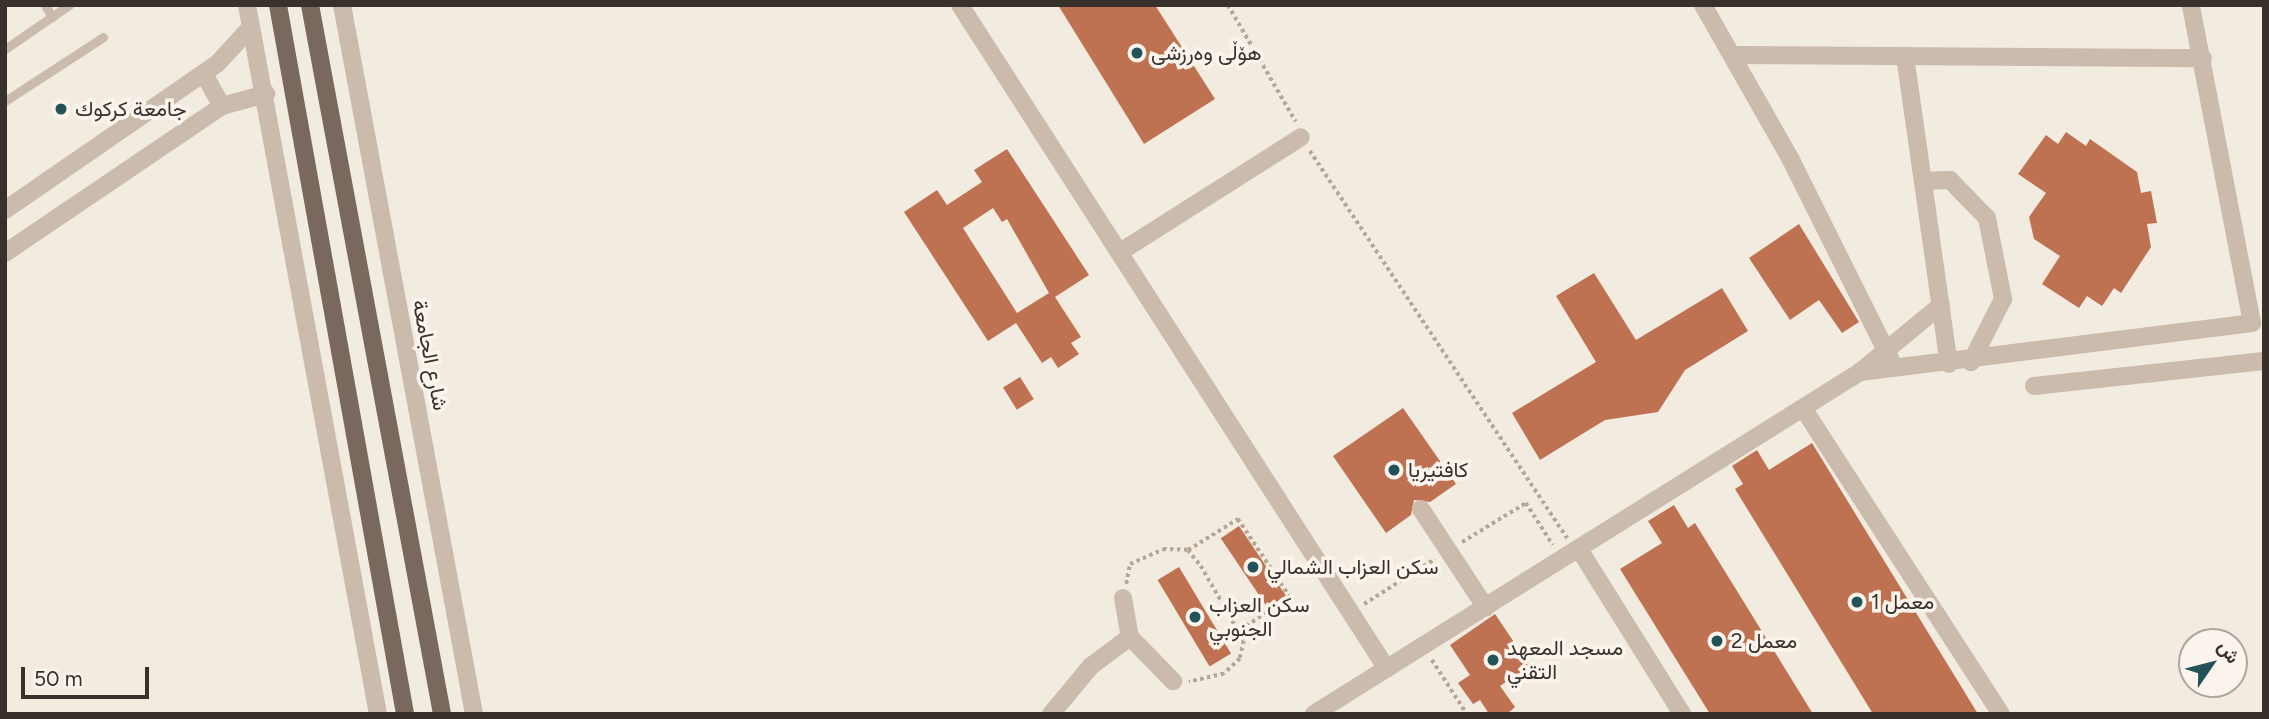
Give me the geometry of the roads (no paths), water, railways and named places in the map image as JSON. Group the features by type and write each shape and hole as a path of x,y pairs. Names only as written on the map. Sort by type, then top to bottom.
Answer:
{"main road":[{"path":"278,5 405,714"},
{"path":"310,5 442,714"}],"street":[{"path":"247,5 266,94 378,714"},
{"name":"شارع الجامعة","path":"342,5 474,714"},
{"path":"960,5 1387,669"},
{"path":"1703,5 1733,55 1895,369"},
{"path":"1860,372 1949,365 2258,322 2191,5"},
{"path":"5,210 204,74 251,27"},
{"path":"1733,55 2203,58"},
{"path":"1905,56 1949,365"},
{"path":"204,74 222,106"},
{"path":"5,253 222,106 266,94"},
{"path":"1120,252 1301,137"},
{"path":"1923,181 1950,180 1987,218 2003,299 1971,362"},
{"path":"1314,714 1860,372 1941,305"},
{"path":"2034,386 2264,361"},
{"path":"1803,408 2001,714"},
{"path":"1420,509 1486,608"},
{"path":"1572,554 1682,714"},
{"path":"1123,598 1130,637 1173,681"},
{"path":"1051,714 1091,666 1130,637"}],"lane":[{"path":"45,5 52,17"},
{"path":"5,49 69,5"},
{"path":"5,101 103,37"}],"place":[{"name":"هۆڵی وەرزشی","path":"1137,53"},
{"name":"جامعة كركوك","path":"61,109"},
{"name":"کافتیریا","path":"1394,470"},
{"name":"سكن العزاب الشمالي","path":"1253,567"},
{"name":"معمل 1","path":"1857,602"},
{"name":"سكن العزاب الجنوبي","path":"1195,617"},
{"name":"معمل 2","path":"1717,641"},
{"name":"مسجد المعهد التقني","path":"1493,660"}]}
